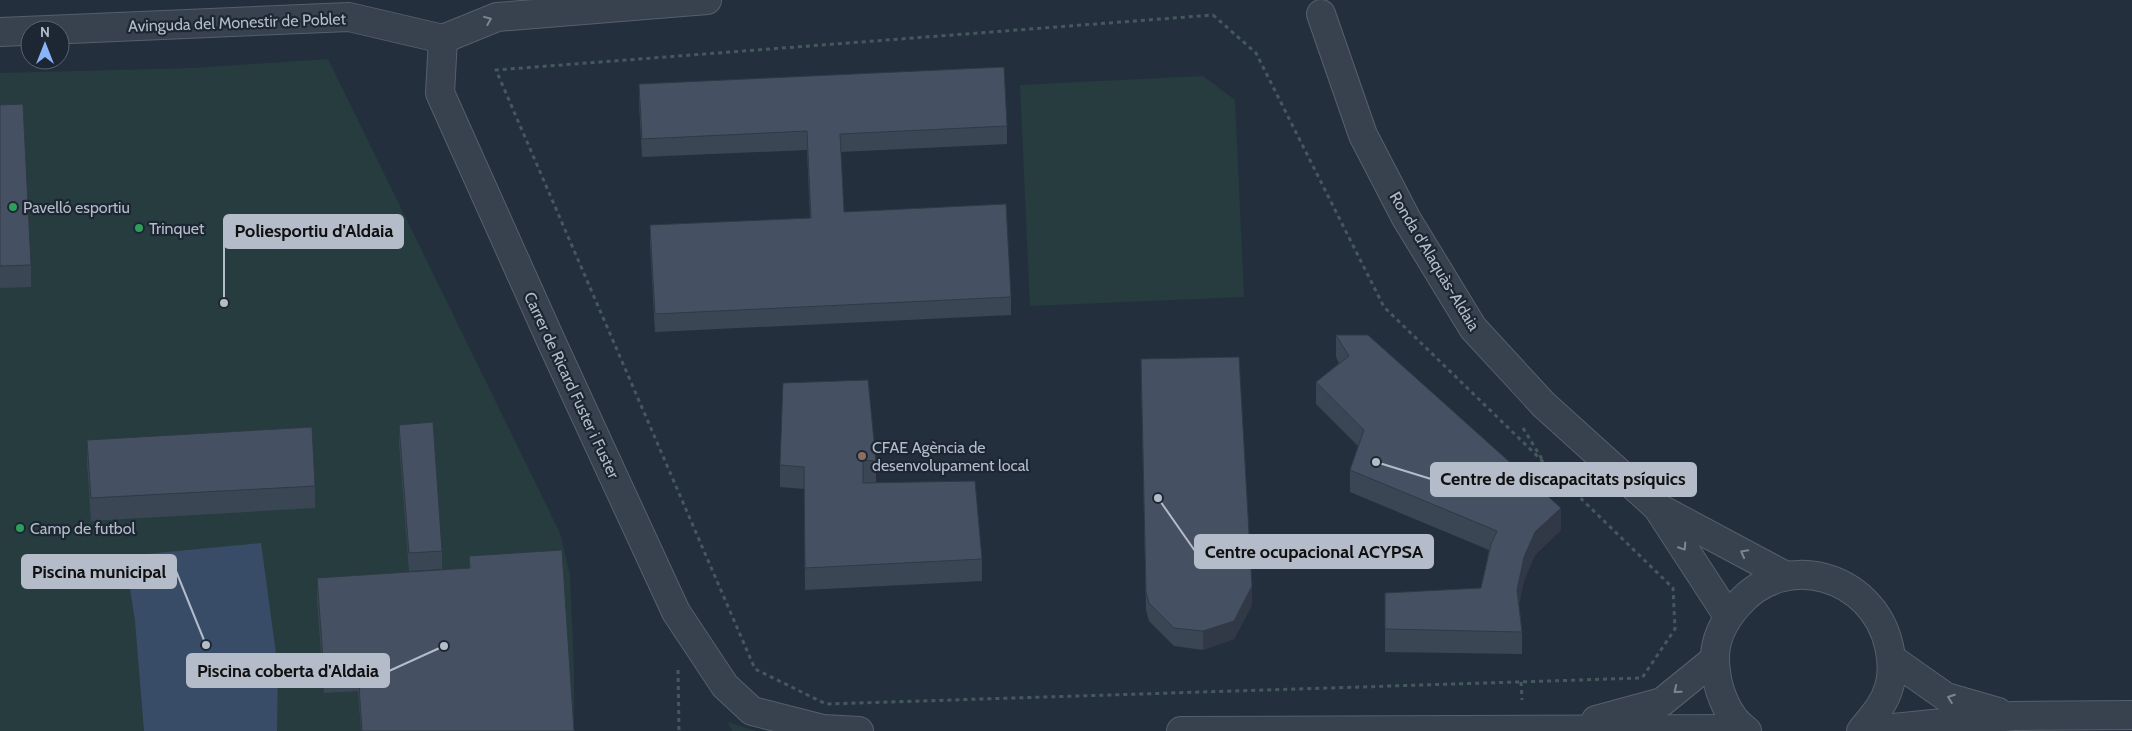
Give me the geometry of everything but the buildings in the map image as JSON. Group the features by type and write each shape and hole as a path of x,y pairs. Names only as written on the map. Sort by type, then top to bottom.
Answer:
{"street":[{"path":"442,39 497,17 707,0"},
{"name":"Ronda d'Alaquàs-Aldaia","path":"1320,14 1363,135 1406,218 1473,328 1544,405 1657,506 1786,576"},
{"name":"Avinguda del Monestir de Poblet","path":"0,32 350,17 442,39"},
{"name":"Carrer de Ricard Fuster i Fuster","path":"442,39 440,93 552,343 676,612 725,686 752,711 823,729 860,731"},
{"name":"Ronda d'Alaquàs-Aldaia","path":"1657,506 1728,616"},
{"name":"Ronda d'Alaquàs-Aldaia","path":"1746,730 1728,709 1718,685 1715,659 1719,637 1728,616 1744,598 1764,584 1786,576 1817,576 1846,586 1870,604 1885,630 1892,659 1889,686 1878,711 1862,731"},
{"path":"1563,729 1662,702 1715,659"},
{"name":"Ronda d'Alaquàs-Aldaia","path":"1892,659 1946,697 2014,716"},
{"name":"Ronda d'Alaquàs-Aldaia","path":"1862,731 2014,716 2132,715"},
{"path":"1181,731 1746,730"}],"path":[{"path":"1213,15 1256,53 1384,307 1673,588 1675,629 1642,678 826,704 755,669 496,70 1213,15"}],"green space":[{"path":"328,59 560,533 570,575 574,670 574,731 0,731 0,73 192,68"},
{"path":"1203,76 1235,100 1244,297 1030,306 1020,85"},
{"path":"728,722 756,731 732,731"}],"water":[{"path":"261,543 278,668 277,731 144,731 135,621 125,556"}],"place":[{"name":"Pavelló esportiu","path":"13,207"},
{"name":"Trinquet","path":"139,228"},
{"name":"Poliesportiu d'Aldaia","path":"224,303"},
{"name":"CFAE Agència de desenvolupament local","path":"862,456"},
{"name":"Centre de discapacitats psíquics","path":"1376,462"},
{"name":"Centre ocupacional ACYPSA","path":"1158,498"},
{"name":"Camp de futbol","path":"20,528"},
{"name":"Piscina municipal","path":"206,645"},
{"name":"Piscina coberta d'Aldaia","path":"444,646"}]}
